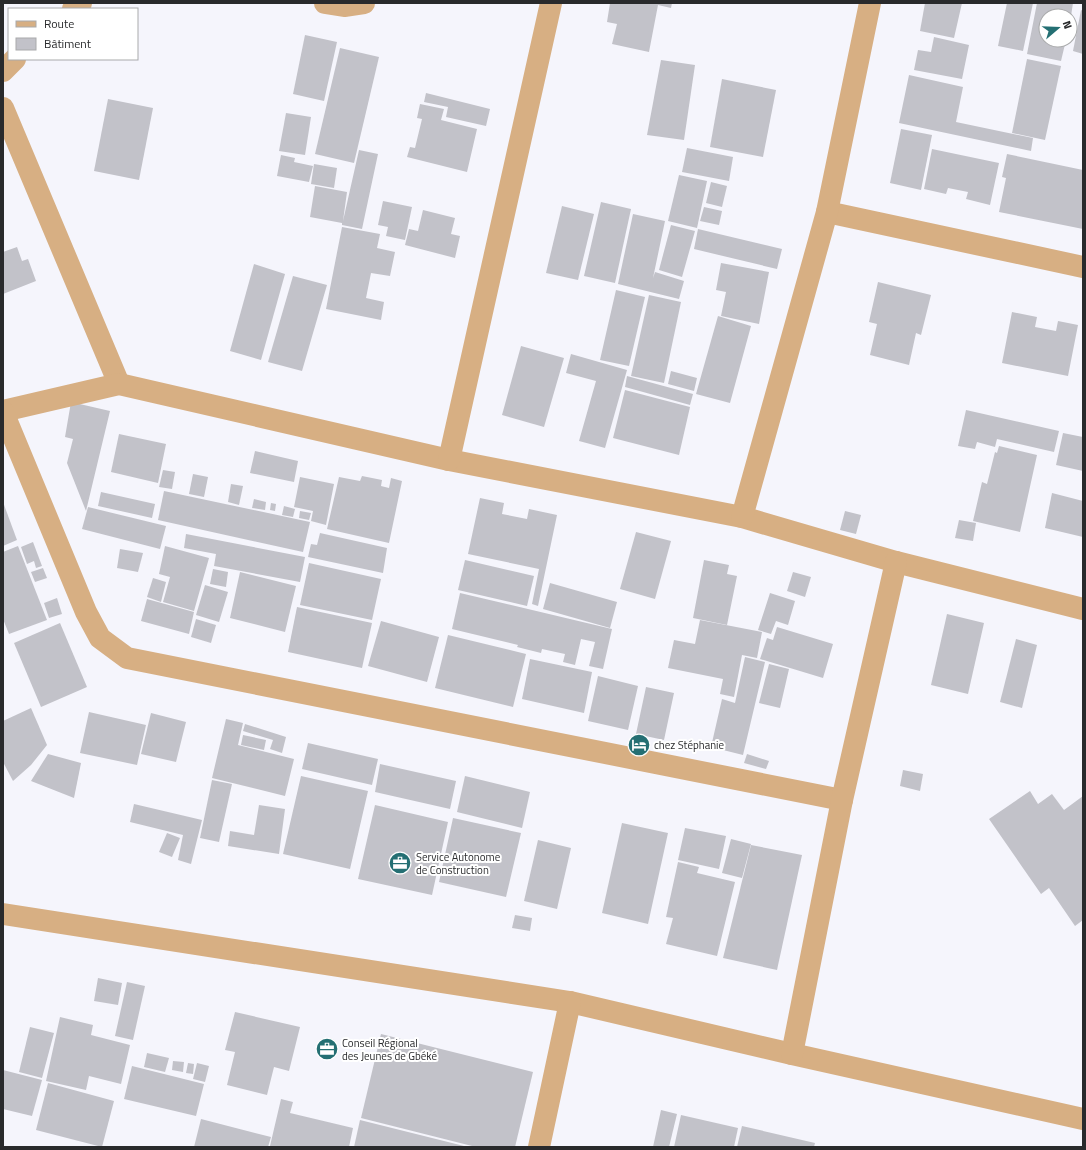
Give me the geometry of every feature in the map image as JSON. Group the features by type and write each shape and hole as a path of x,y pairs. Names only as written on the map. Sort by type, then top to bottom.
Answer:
{"street":[{"path":"325,3 344,6 364,3"},
{"path":"449,460 551,3"},
{"path":"742,517 827,212 870,3"},
{"path":"3,71 14,60"},
{"path":"3,108 119,384"},
{"path":"827,212 1083,267"},
{"path":"842,800 127,658 100,638 86,612 3,412 119,384 449,460 742,517 896,562 1083,609"},
{"path":"792,1054 842,800 896,562"},
{"path":"3,914 570,1002 792,1054 1083,1119"},
{"path":"539,1147 570,1002"}],"building":[{"path":"610,3 672,3 671,8 658,5 649,52 612,44 617,24 607,22"},
{"path":"925,3 962,3 954,38 920,31"},
{"path":"1007,3 1033,3 1023,51 998,46"},
{"path":"1037,3 1073,3 1072,8 1038,8 1038,48 1064,48 1061,61 1027,54"},
{"path":"1081,10 1083,11 1083,54 1073,51 1074,48 1078,48 1078,25"},
{"path":"305,35 337,42 324,101 293,94"},
{"path":"934,37 969,45 962,79 914,70 918,50 931,52"},
{"path":"340,48 379,57 354,163 315,154"},
{"path":"1027,59 1061,66 1045,140 1012,133"},
{"path":"661,60 695,65 684,140 647,135"},
{"path":"909,75 963,87 956,122 1033,138 1031,151 899,123"},
{"path":"722,79 776,90 763,157 710,147"},
{"path":"426,93 490,109 486,126 446,117 448,107 424,102"},
{"path":"108,99 153,108 139,180 94,171"},
{"path":"420,104 444,109 441,120 477,129 467,172 407,157 410,147 415,148 422,119 417,118"},
{"path":"286,113 311,117 305,155 279,151"},
{"path":"901,129 932,135 921,190 890,183"},
{"path":"687,148 733,157 729,181 682,172"},
{"path":"932,149 999,163 990,205 966,199 968,192 948,188 946,194 924,189"},
{"path":"359,150 378,154 362,229 342,225 342,223 310,217 315,186 347,192 343,221"},
{"path":"1007,154 1083,170 1083,229 999,212 1006,178 1002,177"},
{"path":"281,155 295,158 294,162 313,166 309,182 277,176"},
{"path":"314,164 337,168 334,188 311,184"},
{"path":"679,175 707,181 697,228 668,221"},
{"path":"711,182 727,186 722,207 706,203"},
{"path":"383,201 412,207 405,240 386,236 388,227 378,225"},
{"path":"601,202 631,209 615,283 584,276"},
{"path":"562,206 594,214 578,280 546,273"},
{"path":"704,207 722,211 719,225 700,221"},
{"path":"423,210 455,218 451,234 460,236 455,258 405,245 409,229 418,231"},
{"path":"633,214 665,221 653,278 655,272 684,281 679,299 618,284"},
{"path":"671,225 695,231 682,277 659,270"},
{"path":"342,227 380,234 377,248 395,252 390,276 371,273 366,298 384,302 381,320 326,309"},
{"path":"698,229 782,249 777,269 694,249"},
{"path":"17,247 22,261 28,259 36,281 3,294 3,252"},
{"path":"721,263 769,272 759,324 721,316 726,292 716,290"},
{"path":"254,264 285,274 261,360 230,351"},
{"path":"293,276 327,285 302,371 268,362"},
{"path":"878,282 931,295 921,335 916,333 909,365 870,355 877,324 869,322"},
{"path":"616,290 645,297 629,366 600,360"},
{"path":"649,295 681,302 664,383 631,376"},
{"path":"1012,312 1037,317 1035,327 1056,331 1058,321 1078,325 1068,376 1002,363"},
{"path":"718,316 751,326 730,403 696,394"},
{"path":"521,346 564,358 544,427 502,415"},
{"path":"571,354 627,370 605,448 579,441 596,381 566,373"},
{"path":"671,371 697,378 694,391 668,384"},
{"path":"627,376 693,394 690,405 625,387"},
{"path":"625,390 690,407 679,455 613,438"},
{"path":"71,402 110,411 86,511 67,463 73,439 65,437"},
{"path":"966,410 1059,431 1054,452 997,439 995,447 977,442 975,449 958,446"},
{"path":"1063,433 1083,437 1083,471 1056,465"},
{"path":"119,434 166,444 158,483 111,472"},
{"path":"999,446 1037,455 1020,532 973,521 982,482 987,484 995,452 997,453"},
{"path":"255,451 298,461 294,482 250,473"},
{"path":"163,470 175,472 172,489 159,487"},
{"path":"193,474 208,477 204,497 189,494"},
{"path":"362,476 382,480 381,486 389,488 391,478 402,481 389,543 327,529 339,477 360,481"},
{"path":"300,477 334,484 326,525 311,521 313,511 294,507"},
{"path":"231,484 243,486 239,505 228,502"},
{"path":"164,491 310,522 303,552 158,520"},
{"path":"101,492 155,504 152,518 98,506"},
{"path":"1052,493 1083,501 1083,537 1045,528"},
{"path":"480,498 504,503 502,514 527,519 529,509 557,515 538,606 532,604 539,569 468,554"},
{"path":"254,499 266,502 265,510 252,508"},
{"path":"3,502 17,540 3,546"},
{"path":"271,503 276,504 275,511 270,510"},
{"path":"284,506 295,509 293,517 282,515"},
{"path":"88,507 166,526 160,549 82,529"},
{"path":"300,511 311,513 309,520 299,518"},
{"path":"845,511 861,515 856,534 840,530"},
{"path":"959,520 976,523 973,541 955,538"},
{"path":"636,532 671,541 655,599 620,589"},
{"path":"320,533 387,548 383,573 308,557 311,544 317,545"},
{"path":"186,534 305,557 300,582 214,566 216,554 184,548"},
{"path":"33,542 42,566 36,568 34,561 27,564 21,547"},
{"path":"18,546 47,620 9,634 3,619 3,552"},
{"path":"165,546 209,558 194,611 163,602 170,577 159,574"},
{"path":"120,549 143,553 138,572 117,568"},
{"path":"465,560 534,576 527,606 458,590"},
{"path":"704,560 729,565 727,574 737,576 727,625 693,618"},
{"path":"309,563 381,579 372,620 300,605"},
{"path":"43,568 47,578 35,582 31,572"},
{"path":"213,569 228,572 226,587 210,584"},
{"path":"240,572 296,586 285,632 230,618"},
{"path":"793,572 811,577 805,597 787,591"},
{"path":"153,578 166,582 161,602 147,597"},
{"path":"550,583 617,602 610,628 543,609"},
{"path":"205,585 228,592 219,622 196,615"},
{"path":"460,593 612,629 603,669 589,666 595,642 581,639 575,665 563,662 565,654 542,649 541,653 517,647 518,645 452,629"},
{"path":"770,593 795,601 788,625 776,621 771,634 758,630"},
{"path":"57,598 62,614 49,618 44,603"},
{"path":"147,599 194,612 189,634 141,621"},
{"path":"297,607 372,623 362,668 288,652"},
{"path":"947,614 984,623 968,694 931,685"},
{"path":"196,619 216,625 211,643 191,637"},
{"path":"700,620 762,632 757,658 742,655 734,697 720,694 723,679 668,668 674,640 695,644"},
{"path":"381,621 439,637 427,682 368,666"},
{"path":"60,623 87,687 41,707 14,643"},
{"path":"777,627 833,644 823,678 760,659 767,638 773,640"},
{"path":"448,635 526,654 513,707 435,688"},
{"path":"1016,639 1037,645 1022,708 1000,702"},
{"path":"745,657 765,662 743,755 711,747 722,699 735,703"},
{"path":"530,659 592,672 584,713 522,699"},
{"path":"769,664 789,669 780,708 759,703"},
{"path":"598,676 638,686 628,730 588,721"},
{"path":"646,687 674,693 664,740 636,734"},
{"path":"31,708 47,745 31,765 13,781 3,762 3,721"},
{"path":"89,712 146,725 137,765 80,753"},
{"path":"151,713 186,722 176,762 141,754"},
{"path":"226,719 243,723 238,745 294,759 285,796 212,778"},
{"path":"245,724 286,737 282,753 270,749 273,740 243,731"},
{"path":"243,735 266,740 264,750 241,745"},
{"path":"308,743 378,759 372,785 302,769"},
{"path":"48,754 81,763 74,798 31,781"},
{"path":"747,754 769,761 766,769 744,763"},
{"path":"380,764 456,781 450,809 375,792"},
{"path":"903,770 923,774 920,791 900,786"},
{"path":"301,776 368,791 350,869 283,854"},
{"path":"465,776 530,792 522,828 457,812"},
{"path":"212,780 232,784 219,842 200,838"},
{"path":"1030,791 1038,804 1052,794 1064,810 1083,796 1083,920 1075,926 1049,888 1041,894 989,819"},
{"path":"134,804 202,820 191,864 178,860 183,835 130,822"},
{"path":"259,805 285,809 279,854 228,846 230,831 254,835"},
{"path":"375,805 448,822 432,895 358,879"},
{"path":"453,818 521,833 506,897 439,882"},
{"path":"622,823 668,833 648,924 602,913"},
{"path":"685,828 726,836 719,869 678,860"},
{"path":"167,833 180,838 172,857 159,852"},
{"path":"731,839 751,844 742,878 722,873"},
{"path":"538,840 571,848 557,909 524,901"},
{"path":"751,845 802,855 777,970 723,958"},
{"path":"678,862 699,867 697,873 735,882 717,956 666,944 673,918 666,917"},
{"path":"515,915 532,918 530,931 512,928"},
{"path":"98,978 122,983 118,1005 94,1001"},
{"path":"127,982 145,986 133,1040 115,1036"},
{"path":"235,1012 300,1027 289,1071 274,1067 267,1095 227,1085 235,1052 225,1050"},
{"path":"60,1017 93,1025 91,1035 130,1045 121,1084 89,1076 86,1090 46,1081"},
{"path":"30,1027 54,1033 42,1078 19,1072"},
{"path":"381,1034 533,1072 515,1147 476,1147 361,1118"},
{"path":"147,1053 169,1058 165,1072 144,1067"},
{"path":"173,1061 184,1062 183,1072 172,1070"},
{"path":"188,1063 194,1064 193,1074 186,1073"},
{"path":"197,1063 209,1066 205,1082 193,1079"},
{"path":"132,1066 204,1084 196,1116 124,1099"},
{"path":"3,1070 42,1080 32,1116 3,1109"},
{"path":"48,1083 114,1101 102,1147 36,1130"},
{"path":"281,1099 293,1102 290,1113 353,1128 349,1147 270,1146"},
{"path":"661,1110 677,1114 669,1147 653,1147"},
{"path":"681,1115 738,1128 734,1147 674,1147"},
{"path":"201,1119 271,1137 268,1147 194,1147"},
{"path":"360,1120 464,1146 354,1147"},
{"path":"742,1126 815,1143 814,1147 737,1147"}],"place":[{"name":"chez Stéphanie","path":"639,745"},
{"name":"Service Autonome de Construction","path":"400,863"},
{"name":"Conseil Régional des Jeunes de Gbéké","path":"327,1049"}]}
